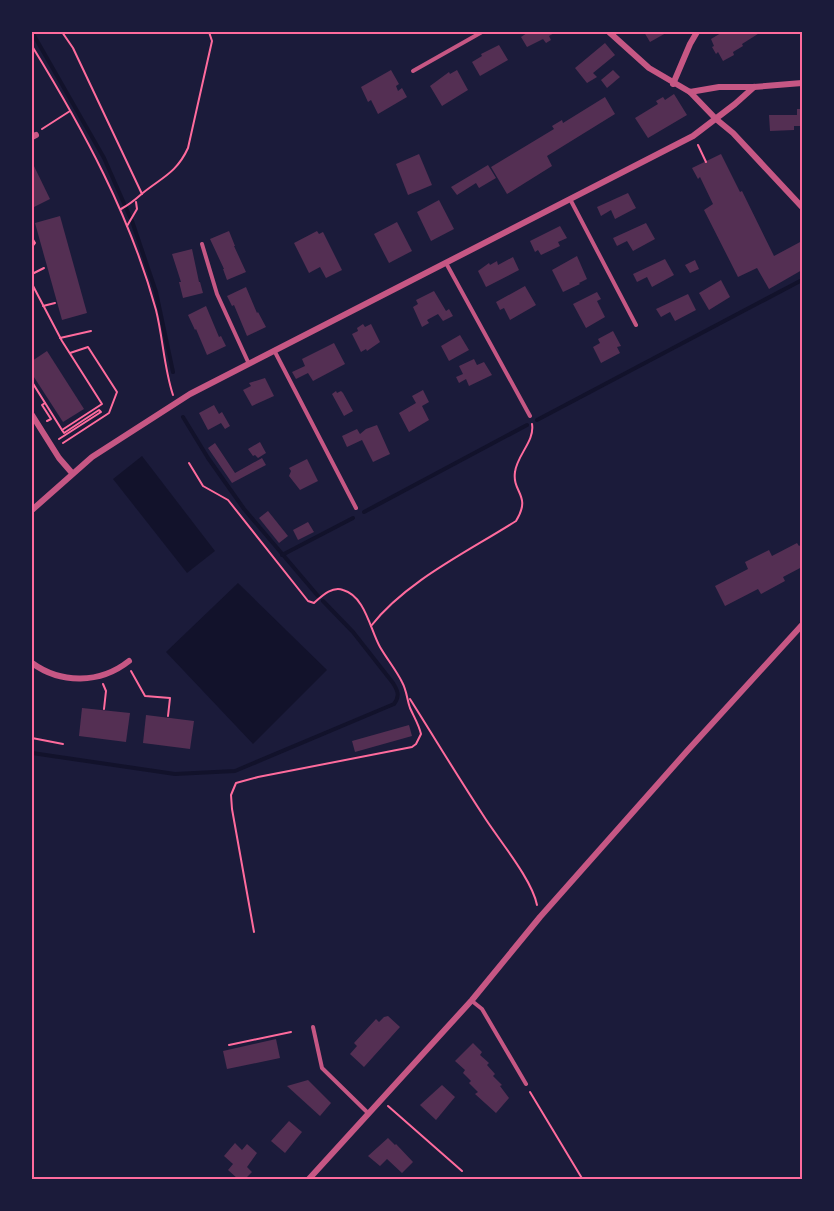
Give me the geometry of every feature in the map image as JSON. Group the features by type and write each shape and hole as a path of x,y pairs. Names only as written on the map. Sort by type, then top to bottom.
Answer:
{"street":[{"path":"609,32 649,68 690,92 733,133 802,207"},
{"path":"674,84 697,32"},
{"path":"690,92 719,87 802,83"},
{"path":"32,510 92,457 176,403 693,136 754,87"},
{"path":"32,415 53,449 72,473"},
{"path":"308,1179 472,1000 540,917 802,625"},
{"path":"32,663 44,671 63,677 90,679 120,668 129,661"}],"lane":[{"path":"413,71 482,32"},
{"path":"570,198 636,325"},
{"path":"202,244 217,294 249,365"},
{"path":"446,263 530,416"},
{"path":"275,352 356,508"},
{"path":"472,1000 482,1010 526,1084"},
{"path":"313,1027 322,1068 368,1114"}],"path":[{"path":"62,32 73,48 142,194"},
{"path":"120,209 135,202 142,194 173,172 182,161 188,148 212,41 209,32"},
{"path":"32,46 97,159 128,226 156,311 176,403"},
{"path":"34,136 52,121 70,111"},
{"path":"693,136 706,162"},
{"path":"128,226 137,209 135,202"},
{"path":"32,238 35,243 32,247"},
{"path":"32,274 44,268"},
{"path":"32,284 60,338 102,405 62,430"},
{"path":"44,306 55,303"},
{"path":"60,338 91,331"},
{"path":"53,449 109,413 117,392 88,347 70,353"},
{"path":"32,382 64,433 99,410 101,412 56,441"},
{"path":"45,403 42,405 51,419"},
{"path":"371,626 383,610 408,589 516,521 523,510 522,498 514,474 533,431 530,416"},
{"path":"189,463 203,486 228,500 308,601 314,603 331,590 338,588 346,590 360,605 379,645 403,683 409,698 482,815 524,877 536,898 540,917"},
{"path":"130,669 145,696 170,698 168,716"},
{"path":"99,676 106,691 104,709"},
{"path":"254,932 232,809 233,788 236,783 249,778 412,747 416,744 420,734 409,706 409,698"},
{"path":"32,738 63,744"},
{"path":"229,1045 291,1032"},
{"path":"526,1084 583,1179"},
{"path":"381,1100 462,1171"}],"shaded area":[{"path":"142,456 215,551 187,573 113,479"},
{"path":"238,583 327,670 253,744 166,652"}],"building":[{"path":"526,32 556,32 549,36 551,40 546,43 543,39 527,47 521,37"},
{"path":"644,32 666,32 666,33 650,42"},
{"path":"720,32 761,32 742,44 743,46 733,52 734,55 723,61 712,47 714,46 711,39"},
{"path":"605,43 615,55 593,73 597,77 587,83 575,68"},
{"path":"499,45 508,60 480,76 472,62 482,56 481,54"},
{"path":"391,70 399,84 396,86 398,91 402,88 407,97 378,114 371,100 368,102 361,87"},
{"path":"457,70 468,90 442,106 430,86 449,72 450,74"},
{"path":"613,70 620,77 607,88 601,80"},
{"path":"674,94 687,115 648,138 635,118 658,104 656,101 663,97 665,100"},
{"path":"605,97 615,114 547,156 552,166 507,194 491,167 554,129 552,126 562,120 563,123"},
{"path":"797,109 802,109 802,126 794,126 794,130 770,131 769,115 797,115"},
{"path":"419,154 432,185 408,195 396,164"},
{"path":"721,154 774,256 802,241 802,270 769,289 757,268 738,277 704,210 713,204 700,177 698,179 692,168"},
{"path":"32,162 50,199 32,208"},
{"path":"488,165 496,178 479,188 476,183 457,195 451,187"},
{"path":"628,193 636,208 615,219 611,210 601,216 597,207"},
{"path":"439,200 454,229 431,241 417,212"},
{"path":"60,216 87,313 62,320 35,223"},
{"path":"397,222 412,251 389,263 374,234"},
{"path":"646,223 655,239 633,251 627,241 617,246 613,238"},
{"path":"560,226 567,238 558,242 560,246 541,255 538,250 535,252 530,241"},
{"path":"229,231 246,272 227,280 210,239"},
{"path":"317,231 319,234 323,232 342,270 326,278 320,267 309,273 294,243"},
{"path":"192,249 203,293 183,298 179,282 181,282 172,254"},
{"path":"577,256 587,279 563,292 552,270"},
{"path":"513,257 519,270 486,287 478,271 489,263 490,265 497,261 498,265"},
{"path":"665,259 674,275 652,287 647,277 637,282 633,274"},
{"path":"695,260 699,269 690,273 685,265"},
{"path":"721,280 730,297 709,310 699,293"},
{"path":"525,286 536,305 510,320 504,308 500,310 496,302"},
{"path":"246,287 266,327 247,336 234,305 232,306 227,296"},
{"path":"434,291 446,311 449,309 453,316 443,321 438,314 427,320 429,323 422,327 413,307 418,304 416,300"},
{"path":"597,292 601,299 597,301 605,317 586,328 573,304"},
{"path":"688,294 696,310 675,321 670,312 661,317 656,309"},
{"path":"206,306 219,337 221,336 226,346 207,355 188,315"},
{"path":"363,324 365,327 371,324 380,342 367,351 366,349 361,352 352,334 358,331 357,328"},
{"path":"613,331 621,346 617,347 620,353 601,363 593,347 600,343 598,339"},
{"path":"460,335 469,350 449,361 441,346"},
{"path":"334,343 345,364 313,381 308,373 296,379 292,372 305,366 302,359"},
{"path":"47,351 84,409 63,422 32,374 32,361"},
{"path":"474,359 477,365 484,362 492,375 469,386 466,379 459,383 456,377 463,374 459,366"},
{"path":"265,378 274,396 252,406 243,390 251,386 249,383"},
{"path":"423,390 429,402 422,406 429,420 409,432 399,413 416,403 412,396"},
{"path":"336,391 343,393 353,411 344,416 332,394"},
{"path":"214,405 219,414 222,412 230,426 225,429 221,423 208,430 199,413"},
{"path":"377,425 390,454 373,462 362,440 347,447 342,436 357,429 360,434"},
{"path":"260,442 266,453 258,458 253,456 248,449"},
{"path":"215,443 235,473 262,458 266,465 232,483 208,448"},
{"path":"307,459 318,481 300,490 289,476 291,471 289,468"},
{"path":"268,511 288,536 279,543 259,518"},
{"path":"308,522 314,532 298,540 293,530"},
{"path":"797,543 799,546 802,544 802,567 783,577 785,581 761,594 758,589 725,606 715,586 748,569 745,562 769,550 772,556"},
{"path":"82,708 130,713 126,742 79,736"},
{"path":"146,715 194,721 190,749 143,743"},
{"path":"409,725 412,736 355,752 352,741"},
{"path":"388,1016 400,1027 364,1067 350,1054 357,1046 354,1043 376,1019 379,1022"},
{"path":"276,1039 280,1058 227,1069 223,1051"},
{"path":"473,1043 482,1052 480,1055 489,1063 487,1065 495,1074 493,1076 502,1085 500,1086 509,1098 496,1113 475,1094 478,1092 463,1073 465,1070 455,1061"},
{"path":"308,1080 331,1103 320,1116 287,1086"},
{"path":"442,1085 455,1097 436,1120 420,1105"},
{"path":"289,1121 302,1132 285,1153 271,1141"},
{"path":"388,1138 413,1162 402,1173 387,1159 380,1166 368,1156"},
{"path":"235,1143 242,1150 247,1144 257,1153 247,1167 252,1172 245,1179 238,1179 228,1170 233,1164 224,1156"}],"waterway":[{"path":"32,32 104,158 130,217"},
{"path":"132,221 156,292 173,372"},
{"path":"537,420 802,280"},
{"path":"183,417 208,458 244,509 318,596"},
{"path":"364,512 527,425"},
{"path":"282,555 353,518"},
{"path":"32,753 175,774 235,771 394,704 398,694 393,683 353,632 323,601"}]}
